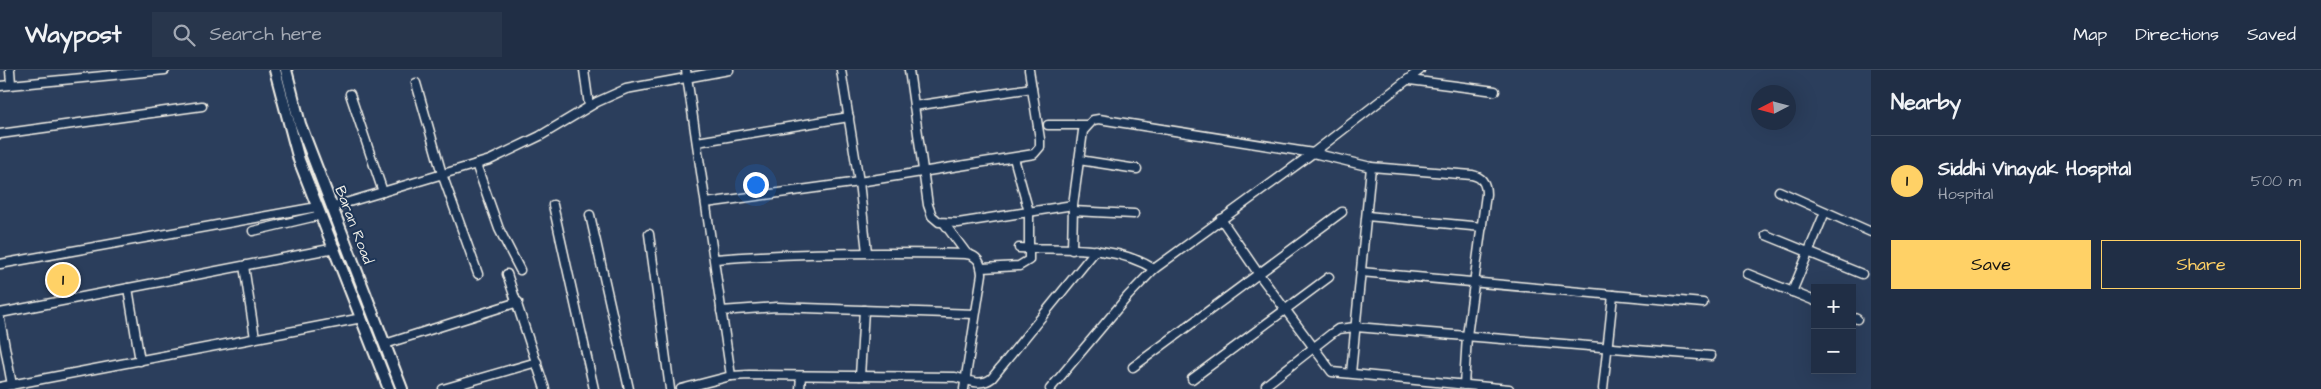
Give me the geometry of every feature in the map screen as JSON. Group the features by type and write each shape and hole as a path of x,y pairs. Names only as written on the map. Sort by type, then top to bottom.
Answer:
{"main road":[{"name":"Baran Road","path":"275,70 291,132 319,211 389,389"},
{"name":"Baran Road","path":"286,70 300,124 402,389"}],"street":[{"path":"10,70 12,84"},
{"path":"0,86 161,70"},
{"path":"584,70 589,106"},
{"path":"332,208 502,155 540,136 589,106 626,89 687,73 729,70"},
{"path":"841,70 850,116 866,252"},
{"path":"909,70 930,212 936,220 944,223 958,223 1028,212 1073,208 1134,214"},
{"path":"706,203 859,182 1034,154 1040,147 1028,70"},
{"path":"1053,389 1128,296 1154,270 1313,153 1410,80 1420,70"},
{"path":"687,73 715,259 730,376"},
{"path":"1410,80 1495,91"},
{"path":"416,83 442,174 478,274"},
{"path":"914,106 1032,88"},
{"path":"350,94 383,192"},
{"path":"0,134 202,106"},
{"path":"697,142 850,116"},
{"path":"1072,250 1073,208 1083,131 1093,120 1099,119 1313,153 1371,167 1472,175 1480,178 1486,187 1464,384"},
{"path":"1048,125 1087,125"},
{"path":"982,268 1019,266 1029,260 1028,212 1014,158"},
{"path":"1079,160 1137,169"},
{"path":"476,164 499,229 520,270"},
{"path":"1351,373 1371,167"},
{"path":"1779,191 1871,232"},
{"path":"553,206 594,389"},
{"path":"252,231 319,211"},
{"path":"0,264 319,211"},
{"path":"1133,368 1342,212"},
{"path":"1792,292 1825,212"},
{"path":"590,215 628,389"},
{"path":"1367,216 1482,227"},
{"path":"1221,219 1258,273 1332,372 1509,389"},
{"path":"944,223 967,254"},
{"path":"649,234 670,389"},
{"path":"1766,235 1862,274"},
{"path":"0,313 335,248"},
{"path":"1020,248 1096,250 1132,257 1154,270"},
{"path":"685,388 730,376 955,377 982,382 992,378 1096,250"},
{"path":"715,259 779,254 866,252 967,254 978,259 982,268 964,389"},
{"path":"244,266 255,338"},
{"path":"1361,272 1703,303"},
{"path":"507,274 518,302 545,389"},
{"path":"1748,274 1811,299"},
{"path":"1192,378 1329,277"},
{"path":"128,288 140,360"},
{"path":"1603,389 1613,295"},
{"path":"385,344 518,302"},
{"path":"722,311 777,307 975,314"},
{"path":"860,376 864,310"},
{"path":"0,387 362,318"},
{"path":"0,320 12,385"},
{"path":"1266,385 1313,346 1338,329 1356,327 1711,356"},
{"path":"443,389 537,362"},
{"path":"800,376 800,389"}],"place":[{"name":"Siddhi Vinayak Hospital","path":"63,280"}]}
